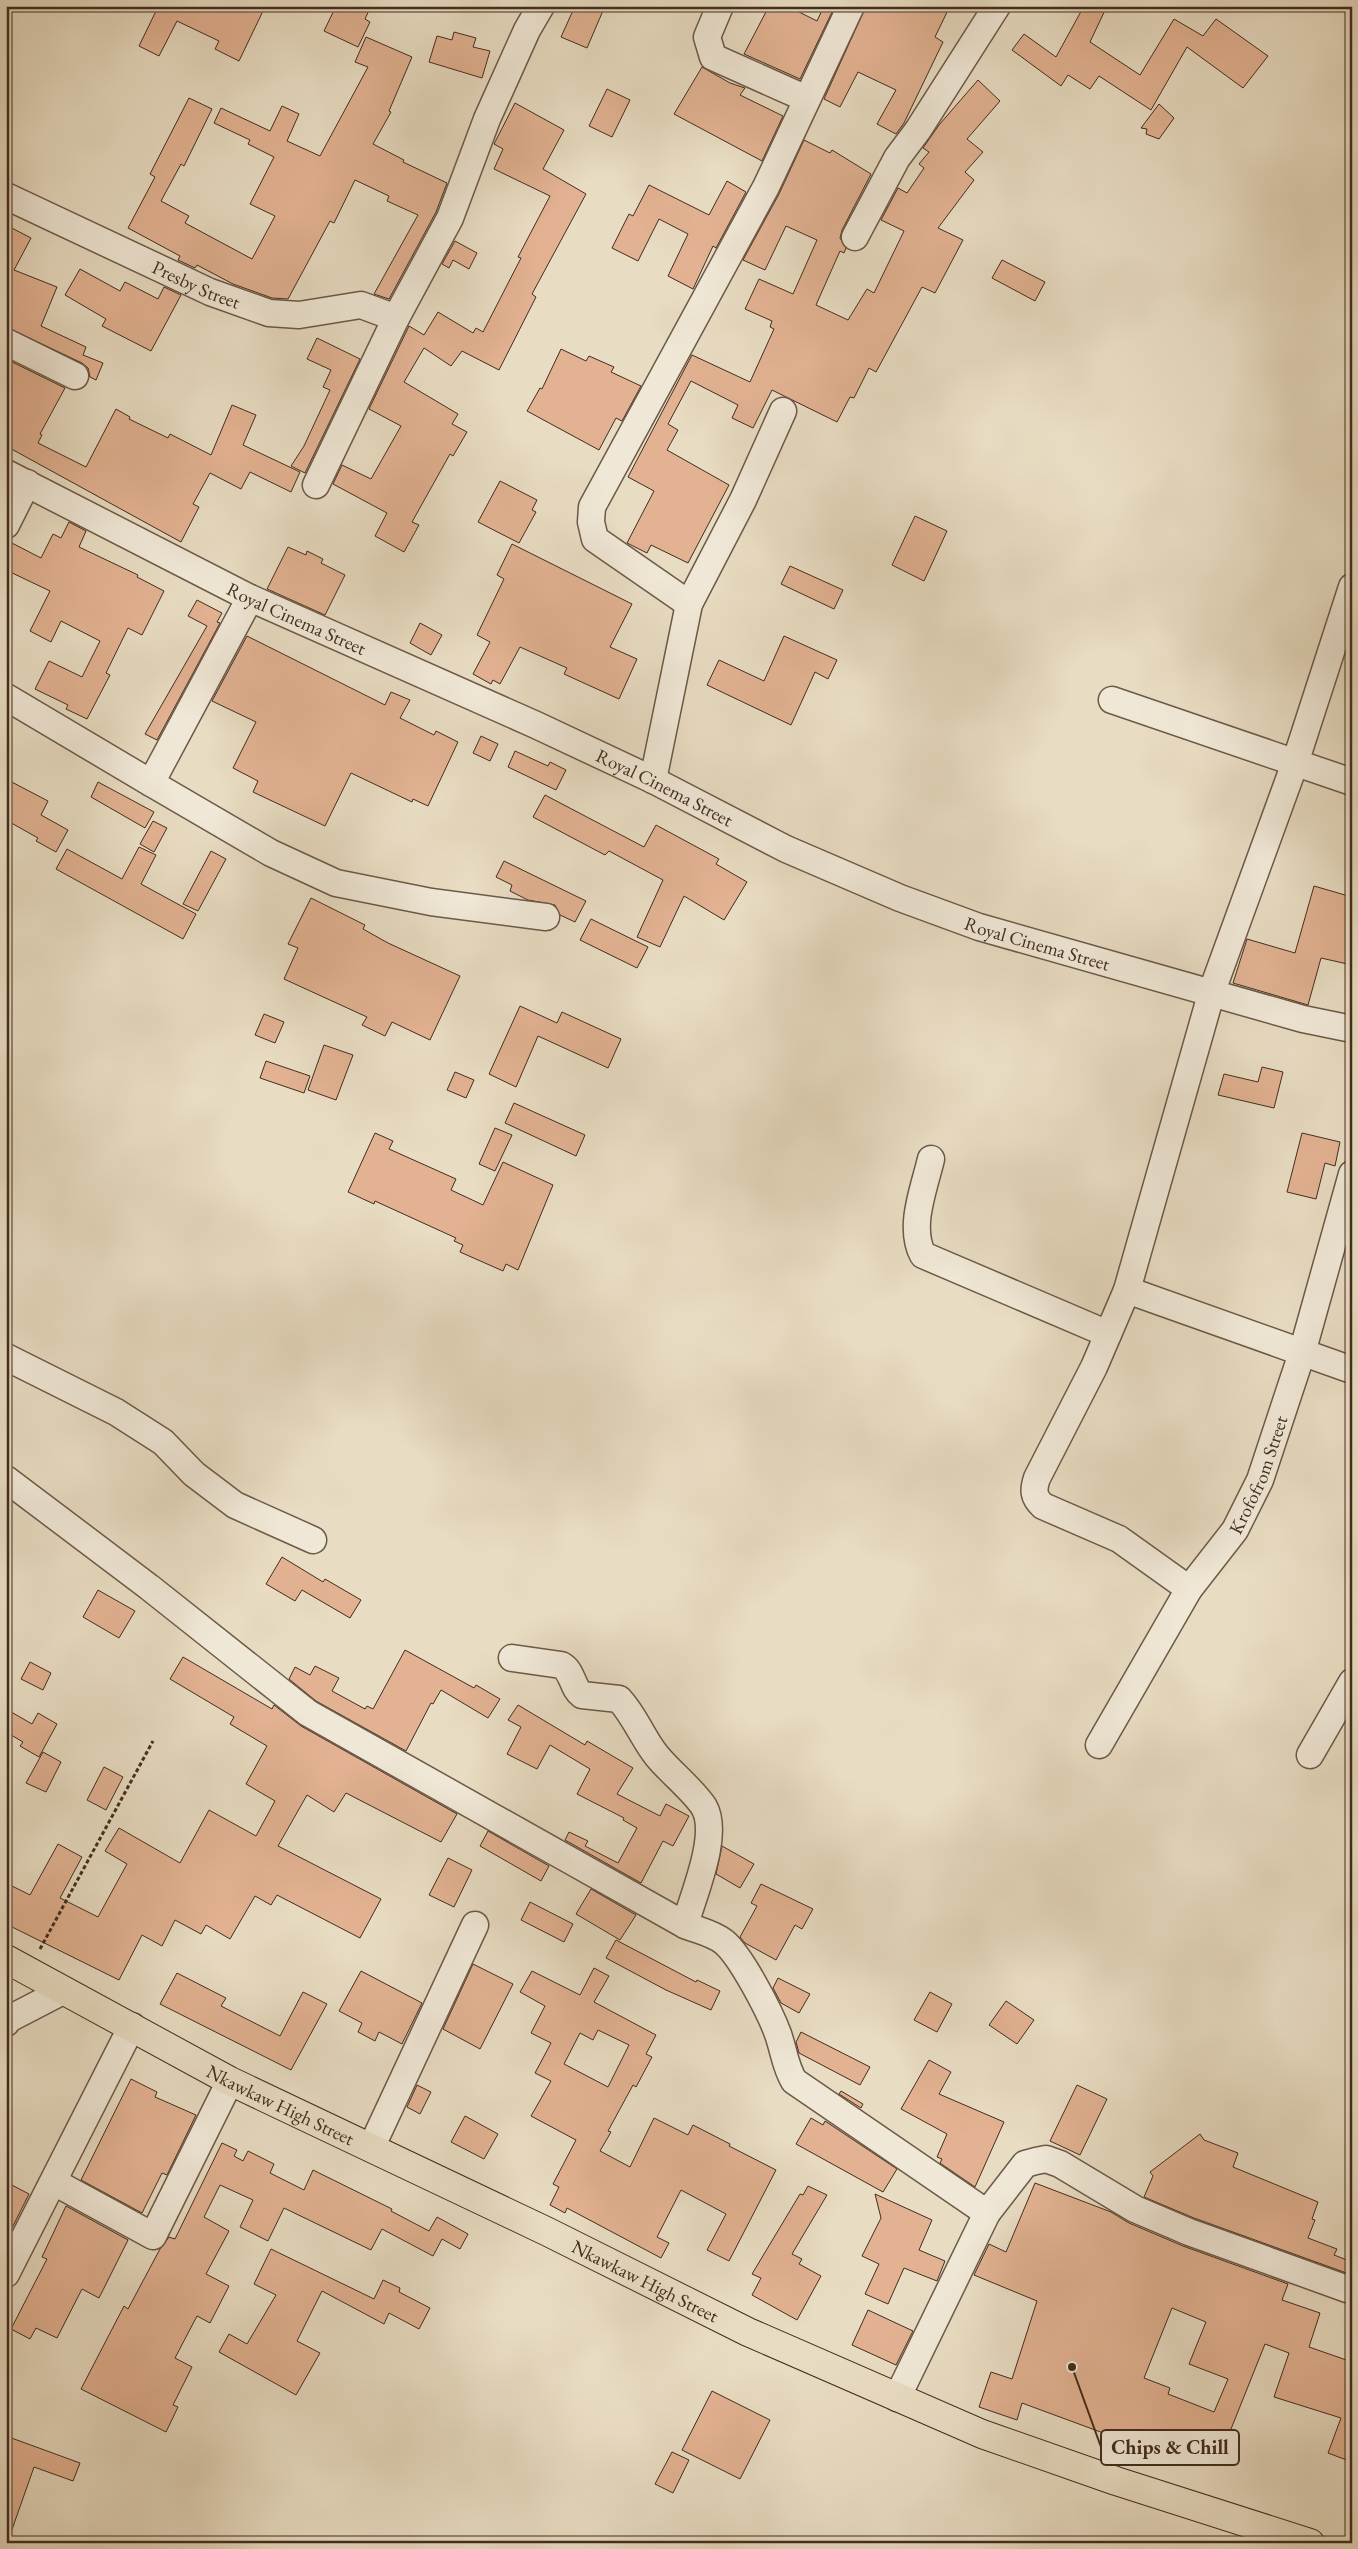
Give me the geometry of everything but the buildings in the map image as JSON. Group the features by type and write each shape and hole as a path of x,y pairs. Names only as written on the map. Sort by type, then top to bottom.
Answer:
{"main road":[{"name":"Nkawkaw High Street","path":"17,1965 230,2081 548,2232 748,2332 982,2434 1116,2481 1310,2543"}],"street":[{"path":"316,485 396,318 450,218 487,119 527,30 541,6"},
{"path":"720,6 707,37 713,57 808,99"},
{"path":"689,604 595,539 591,522 592,507 766,188 851,6"},
{"path":"855,237 897,158 918,130 997,6"},
{"name":"Presby Street","path":"6,196 210,292 269,313 307,314 361,304 396,318"},
{"path":"6,342 75,376"},
{"path":"653,780 689,604 743,500 783,411"},
{"path":"6,525 17,478"},
{"name":"Royal Cinema Street","path":"17,478 250,598 536,725 653,780 786,849 900,898 978,927 1212,991 1303,1019 1352,1029"},
{"path":"1189,1589 1119,1539 1043,1506 1037,1501 1033,1491 1036,1478 1085,1385 1127,1290 1212,991 1294,763 1352,587"},
{"path":"152,782 250,598"},
{"path":"6,697 271,853 336,883 431,902 546,917"},
{"path":"1112,700 1352,782"},
{"path":"931,1159 916,1228 918,1245 923,1255 1108,1334"},
{"name":"Krofofrom Street","path":"1099,1745 1189,1589 1236,1530 1256,1488 1276,1436 1302,1353 1352,1174"},
{"path":"1127,1290 1352,1370"},
{"path":"6,1357 116,1412 164,1442 194,1474 235,1506 313,1540"},
{"path":"6,1479 149,1587 308,1713 685,1925 723,1942 735,1954 766,2005 783,2049 786,2067 794,2081 987,2212"},
{"path":"512,1658 561,1665 566,1668 577,1691 582,1695 619,1699 641,1730 650,1748 704,1807 709,1824 709,1843 685,1925"},
{"path":"1310,1755 1352,1682"},
{"path":"372,2148 475,1925"},
{"path":"7,2020 63,1991"},
{"path":"6,2274 132,2026"},
{"path":"54,2182 153,2236 230,2081"},
{"path":"897,2398 987,2212 1025,2164 1046,2159 1060,2164 1135,2208 1180,2228 1347,2289"}],"path":[{"path":"17,1965 153,1741"}],"place":[{"name":"Chips & Chill","path":"1072,2367"}]}
